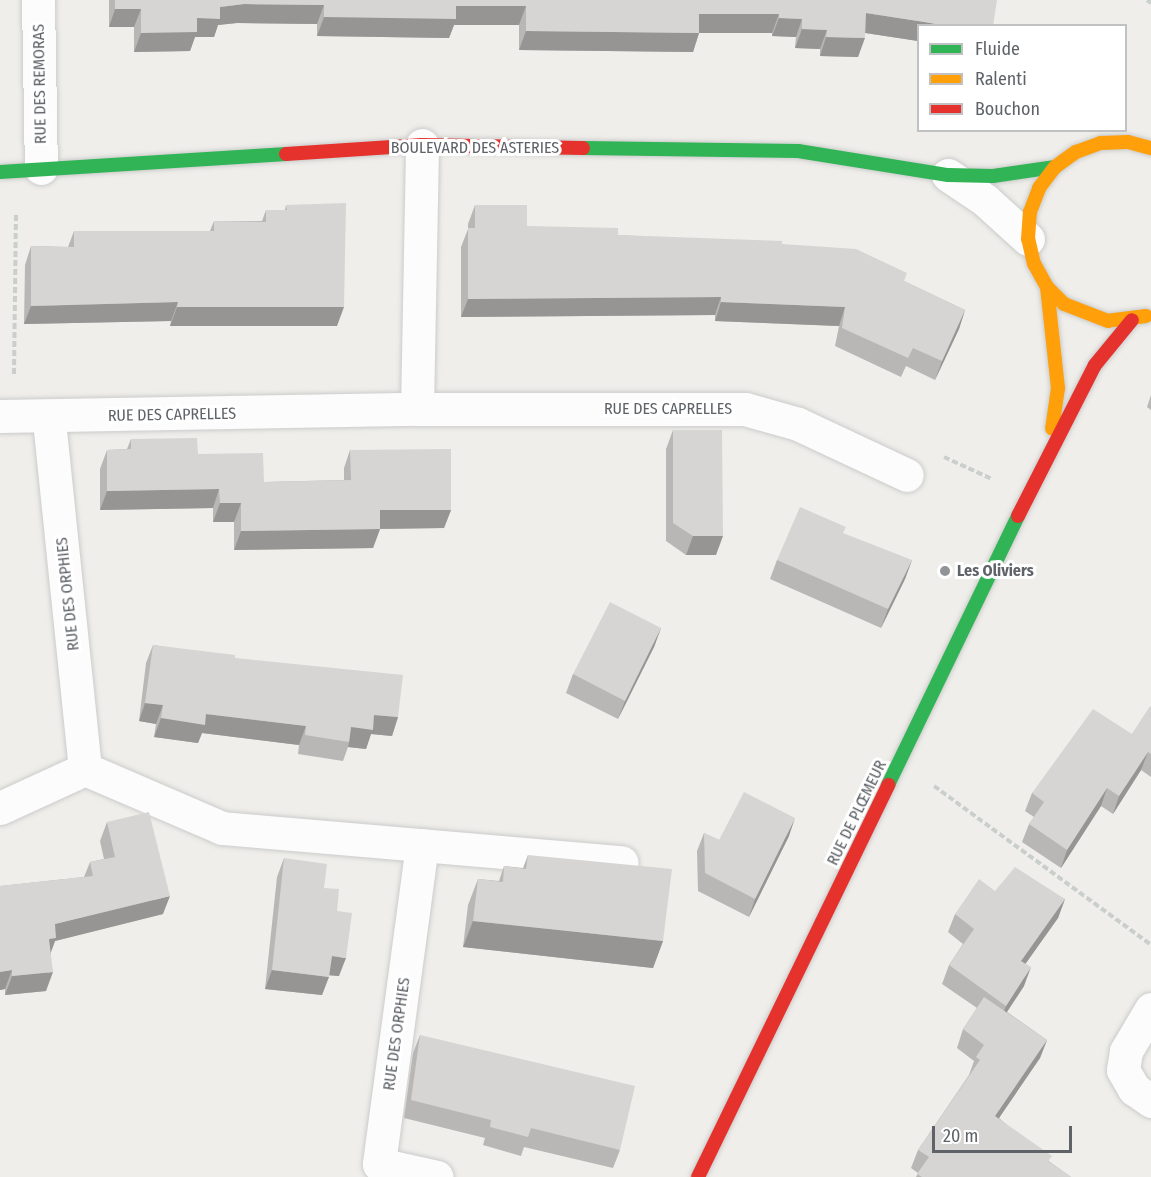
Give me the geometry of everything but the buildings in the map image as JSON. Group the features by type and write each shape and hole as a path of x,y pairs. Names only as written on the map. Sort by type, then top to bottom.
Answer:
{"main road":[{"path":"1151,132 1128,142 1084,149 1055,167 1039,188 1030,212 1028,239 1034,264 1047,287 1064,304 1084,315 1108,321 1132,320 1151,315"},
{"path":"1128,142 1151,148"},
{"name":"BOULEVARD DES ASTERIES","path":"0,172 422,145 798,151 948,175 993,176 1055,167"},
{"name":"RUE DE PLŒMEUR","path":"1044,463 1058,388 1047,287"},
{"name":"RUE DE PLŒMEUR","path":"698,1177 1044,463 1095,365 1132,320"}],"street":[{"name":"RUE DES REMORAS","path":"28,169 39,0"},
{"path":"417,409 422,145"},
{"name":"BOULEVARD DES ASTERIES","path":"948,175 985,200 1028,239"},
{"name":"RUE DES CAPRELLES","path":"7,416 49,418 417,409 745,409 798,424 907,475"},
{"name":"RUE DES ORPHIES","path":"49,418 85,769"},
{"path":"0,808 85,769 222,828 622,862"},
{"name":"RUE DES ORPHIES","path":"422,845 379,1164 437,1177"},
{"path":"1151,1009 1126,1051 1123,1070 1134,1089 1151,1101"}],"path":[{"path":"1147,0 1151,3"},
{"path":"7,416 28,169"},
{"path":"907,475 937,453 1028,495"},
{"path":"900,762 1151,945"}],"traffic: fast":[{"path":"583,148 798,151 948,175 993,176 1055,167"},
{"path":"0,172 286,154"},
{"path":"888,785 1018,516"}],"traffic: slow":[{"path":"1146,316 1108,321 1064,304 1047,287 1034,264 1028,239 1030,212 1039,188 1055,167 1076,152 1101,143 1128,142 1151,148"},
{"path":"1047,287 1058,388 1052,429"}],"traffic: jam":[{"path":"286,154 422,145 583,148"},
{"path":"1018,516 1095,365 1132,320"},
{"path":"698,1177 888,785"}],"place":[{"name":"Les Oliviers","path":"945,571"}]}
